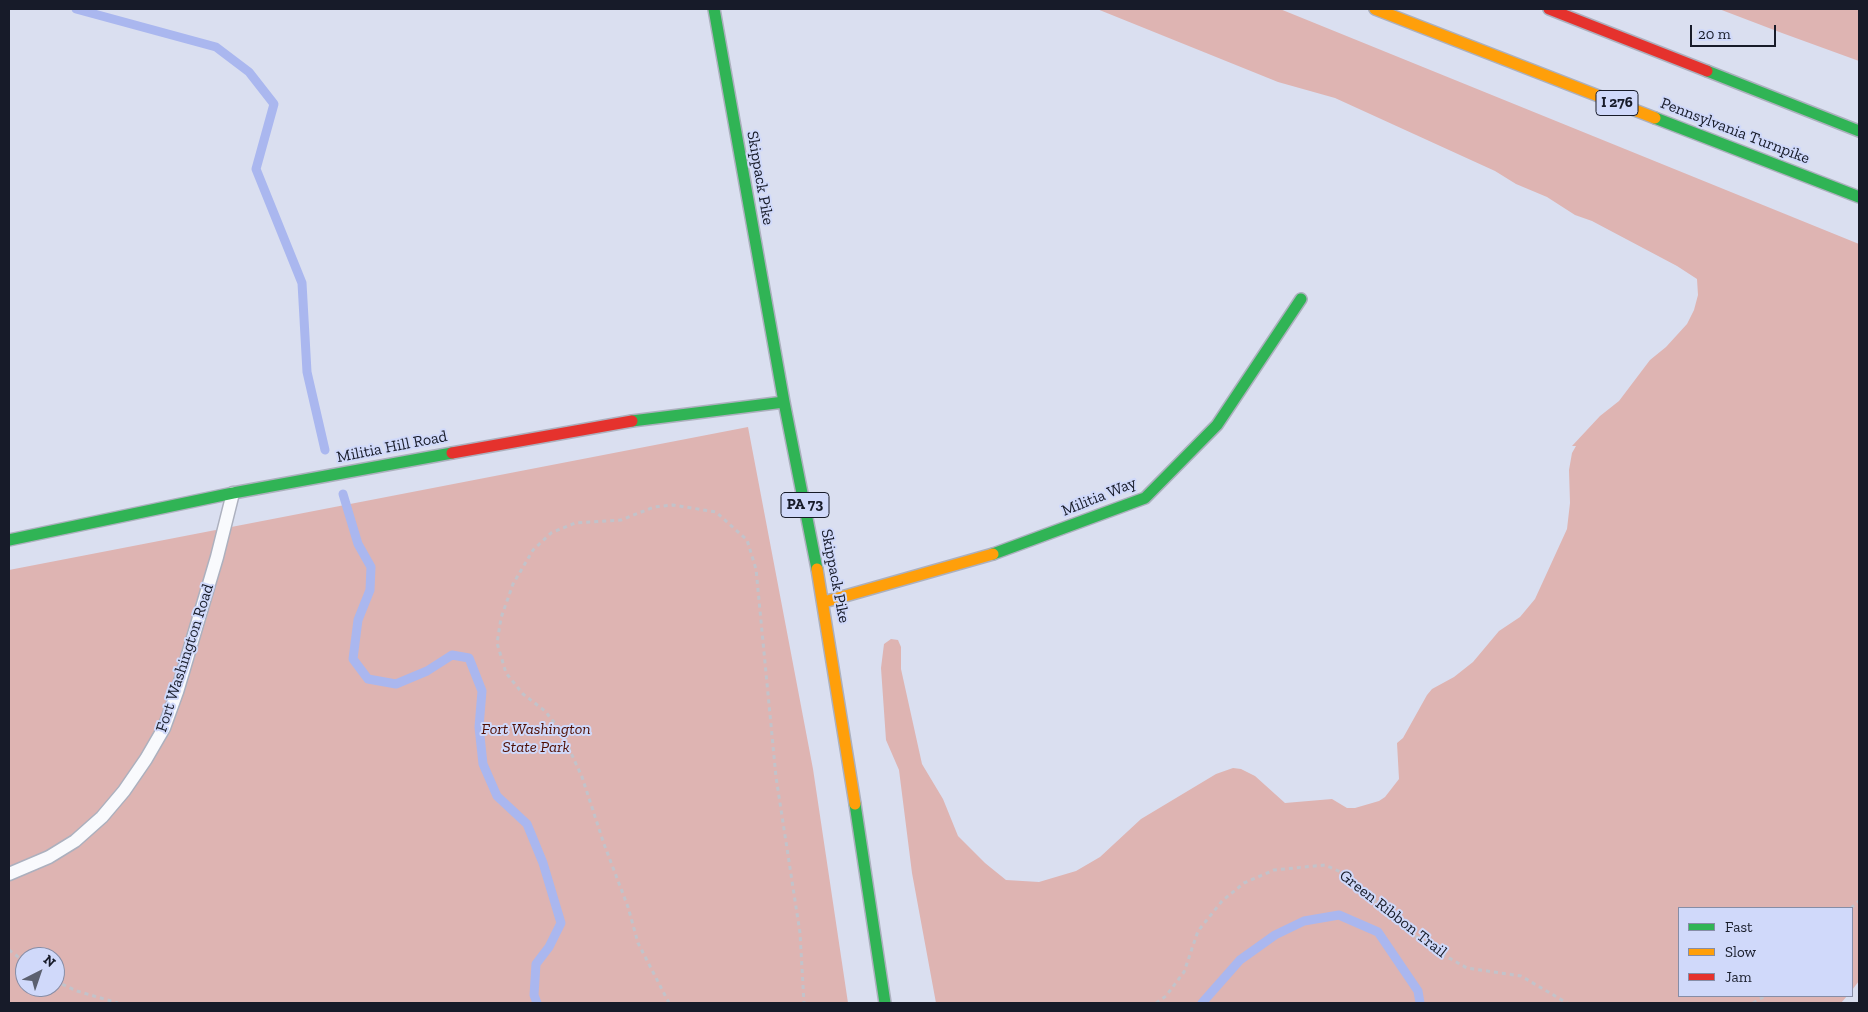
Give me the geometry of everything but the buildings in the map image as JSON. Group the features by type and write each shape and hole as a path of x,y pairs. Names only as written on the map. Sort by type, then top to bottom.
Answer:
{"main road":[{"name":"Skippack Pike","path":"714,9 784,402 824,602 885,1003"},
{"name":"Pennsylvania Turnpike","path":"1375,9 1859,197"},
{"path":"1549,9 1859,131"},
{"name":"Militia Way","path":"824,602 1003,551 1145,498 1217,425 1301,299"},
{"name":"Militia Hill Road","path":"9,540 233,494 613,422 784,402"}],"lane":[{"name":"Fort Washington Road","path":"9,874 50,857 75,841 102,817 124,791 146,759 164,728 177,692 217,557 233,494"}],"path":[{"path":"669,1003 638,943 628,907 604,844 582,777 560,731 545,711 523,694 506,672 497,643 501,618 513,584 533,550 551,534 575,523 621,520 654,507 673,505 716,512 747,540 756,569 776,777 800,933 804,1003"},
{"name":"Green Ribbon Trail","path":"1156,1003 1166,996 1184,972 1198,931 1222,900 1244,883 1274,870 1325,865 1343,873 1414,934 1442,954 1467,968 1521,976 1567,1003"},
{"path":"65,986 118,1003"}],"green space":[{"path":"1097,9 1280,9 1859,244 1859,981 1853,989 1853,907 1678,907 1678,997 1846,997 1841,1003 936,1003 912,873 899,770 886,740 881,668 884,644 891,639 898,640 901,647 901,669 922,764 943,799 958,836 985,863 1006,880 1039,882 1076,871 1100,857 1141,819 1216,774 1233,768 1241,769 1255,776 1285,803 1332,799 1347,808 1355,808 1379,801 1385,797 1399,779 1397,743 1403,738 1427,695 1432,689 1454,677 1473,662 1499,631 1520,617 1535,599 1567,529 1570,503 1569,470 1572,453 1576,446 1572,446 1600,416 1619,401 1650,360 1666,347 1687,324 1694,310 1698,295 1697,279 1677,266 1592,221 1575,215 1547,197 1516,184 1495,171 1335,98 1278,82"},
{"path":"1719,9 1859,9 1859,61 1782,33"},
{"name":"Fort Washington State Park","path":"748,427 813,769 848,1003 9,1003 9,570"}],"waterway":[{"path":"76,9 216,47 249,72 274,104 256,169 302,283 307,372 325,450"},
{"path":"343,494 358,544 371,567 370,590 358,620 353,659 368,679 396,684 427,671 452,655 469,658 482,691 479,727 483,764 497,796 527,824 543,863 561,923 549,947 536,964 534,995 537,1003"},
{"path":"1202,1003 1240,960 1275,935 1304,921 1339,915 1378,932 1418,991 1420,1003"}],"traffic: fast":[{"path":"714,9 784,402 817,569"},
{"path":"1707,71 1859,131"},
{"path":"1655,118 1859,197"},
{"path":"993,554 1145,498 1217,425 1301,299"},
{"path":"632,421 784,402"},
{"path":"9,540 233,493 452,453"},
{"path":"855,804 885,1003"}],"traffic: slow":[{"path":"1375,9 1655,118"},
{"path":"824,602 993,554"},
{"path":"817,569 855,804"}],"traffic: jam":[{"path":"1549,9 1707,71"},
{"path":"452,453 632,421"}]}
